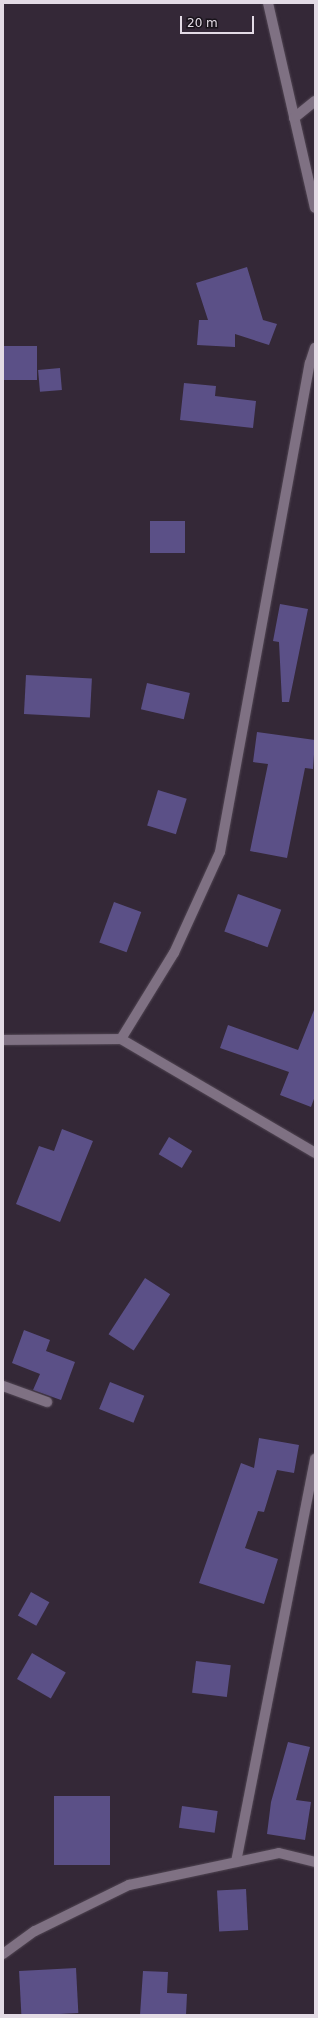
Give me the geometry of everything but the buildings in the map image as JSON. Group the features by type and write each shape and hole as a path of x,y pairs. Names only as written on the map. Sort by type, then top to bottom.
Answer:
{"street":[{"path":"268,3 315,208"},
{"path":"294,118 315,101"},
{"path":"121,1039 174,953 220,852 310,363 315,348"},
{"path":"3,1040 121,1039 315,1153"},
{"path":"3,1386 47,1402"},
{"path":"236,1862 315,1459"},
{"path":"3,1954 35,1931 129,1885 279,1852 315,1862"}]}
